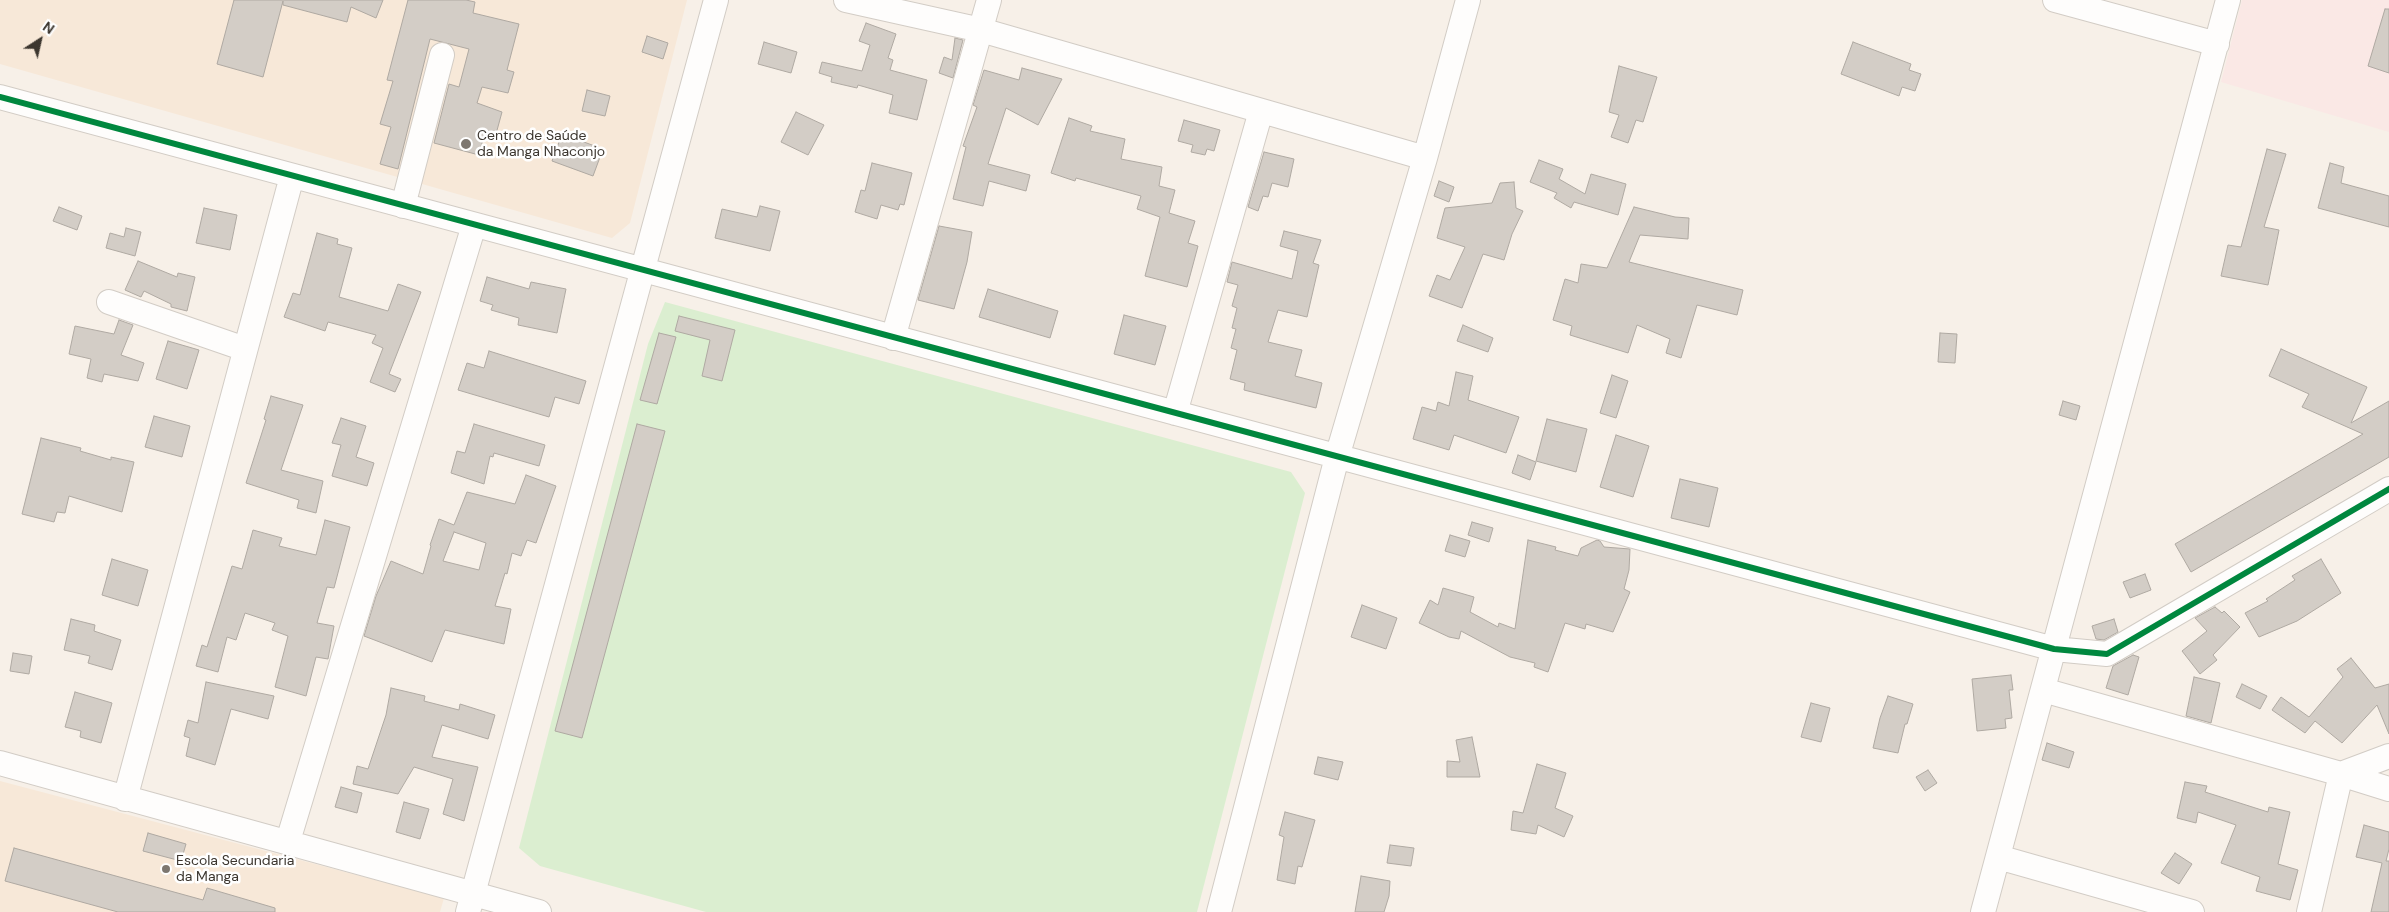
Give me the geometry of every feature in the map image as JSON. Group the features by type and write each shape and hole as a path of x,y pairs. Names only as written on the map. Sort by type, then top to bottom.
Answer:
{"street":[{"path":"470,904 716,0"},
{"path":"846,0 981,30 1425,158"},
{"path":"893,338 989,0"},
{"path":"1219,912 1337,456 1425,158 1468,0"},
{"path":"2055,0 2082,3 2217,44"},
{"path":"1983,912 2228,0"},
{"path":"403,206 442,55"},
{"path":"0,97 2054,649 2107,654 2389,489"},
{"path":"1175,413 1261,111"},
{"path":"125,799 292,176"},
{"path":"288,841 474,225"},
{"path":"110,302 245,349"},
{"path":"2043,690 2389,789"},
{"path":"2341,774 2389,756"},
{"path":"0,763 125,799 288,841 470,904 539,912"},
{"path":"2309,912 2341,774"},
{"path":"1998,857 2176,910"}],"shaded area":[{"name":"Centro de Saúde da Manga Nhaconjo","path":"0,0 687,0 630,223 612,238 0,64"},
{"path":"2242,0 2389,0 2389,132 2221,82"},
{"name":"Escola Secundaria da Manga","path":"0,781 444,898 440,912 0,912"}],"green space":[{"path":"665,302 1291,472 1305,493 1197,912 706,912 540,866 519,848 648,344"}],"building":[{"path":"234,0 383,0 376,18 351,7 347,22 283,5 283,1 263,77 217,64"},
{"path":"408,0 466,0 475,2 473,13 519,24 507,70 514,72 508,93 482,87 477,103 502,112 496,134 485,131 479,155 434,143 449,84 459,87 469,49 430,39 398,169 380,164 391,127 380,124 393,81 387,80"},
{"path":"2385,9 2389,9 2389,73 2368,66"},
{"path":"866,23 896,34 888,58 893,60 890,70 927,80 917,120 889,113 893,95 858,85 857,88 831,82 832,77 819,73 822,62 862,71 870,45 859,41"},
{"path":"647,36 668,43 663,59 642,52"},
{"path":"955,38 963,40 953,78 939,73 944,57 952,60"},
{"path":"764,42 797,52 791,73 758,64"},
{"path":"1853,42 1911,64 1909,70 1921,74 1915,91 1902,87 1899,96 1841,74"},
{"path":"1619,66 1657,77 1643,122 1636,120 1628,143 1611,137 1619,115 1609,112"},
{"path":"1022,68 1062,79 1038,125 1006,108 988,164 1030,175 1026,191 989,181 983,206 953,199 966,147 963,146 977,107 973,105 984,70 1019,80"},
{"path":"587,90 610,96 605,116 582,111"},
{"path":"796,112 824,125 808,155 781,142"},
{"path":"1069,118 1092,126 1090,131 1125,139 1121,159 1162,167 1159,186 1175,190 1169,213 1195,221 1188,243 1198,246 1187,287 1145,276 1160,217 1137,209 1141,196 1076,178 1075,181 1051,173"},
{"path":"1184,120 1220,130 1214,151 1207,149 1205,155 1191,152 1193,145 1178,141"},
{"path":"562,134 603,149 593,176 552,161"},
{"path":"2267,149 2286,154 2264,227 2279,230 2268,285 2221,276 2228,245 2241,247"},
{"path":"1264,152 1294,159 1288,187 1272,183 1268,197 1263,196 1258,211 1248,207"},
{"path":"1539,160 1563,169 1559,179 1585,194 1591,174 1626,184 1618,215 1574,202 1571,208 1554,198 1557,193 1530,182"},
{"path":"872,163 912,173 904,205 900,204 898,210 881,205 877,219 855,212 861,190 865,191"},
{"path":"2330,163 2344,167 2341,183 2389,196 2389,227 2318,208"},
{"path":"1439,181 1454,187 1449,202 1434,196"},
{"path":"1514,182 1516,208 1523,211 1512,234 1504,260 1483,254 1462,308 1429,296 1437,275 1450,280 1465,247 1437,238 1445,208 1492,203 1500,183"},
{"path":"760,206 780,211 770,251 715,238 722,209 757,217"},
{"path":"59,207 82,216 77,230 53,221"},
{"path":"1634,207 1675,217 1689,218 1688,239 1640,235 1629,262 1743,290 1737,315 1697,305 1681,358 1666,353 1670,339 1637,325 1628,353 1570,335 1572,326 1553,320 1565,279 1578,283 1581,264 1607,268"},
{"path":"204,208 237,215 230,250 196,243"},
{"path":"939,226 972,232 967,262 954,309 918,300"},
{"path":"126,228 141,232 135,256 106,248 110,233 124,237"},
{"path":"1284,231 1321,240 1313,263 1319,265 1307,317 1278,310 1268,342 1302,350 1295,376 1322,383 1316,408 1244,390 1245,383 1230,379 1237,350 1231,348 1236,329 1232,328 1237,308 1232,306 1238,285 1227,282 1232,262 1292,279 1298,251 1280,246"},
{"path":"317,233 338,239 337,244 352,248 339,297 388,311 398,284 421,292 389,374 401,379 395,392 370,382 383,348 372,343 376,335 328,322 325,331 284,317 293,293 300,295"},
{"path":"138,261 177,277 178,273 195,277 187,311 171,307 171,304 144,291 141,297 125,290"},
{"path":"487,277 529,289 531,282 566,289 557,333 518,325 519,318 491,310 493,305 480,301"},
{"path":"988,289 1058,311 1050,338 979,317"},
{"path":"1124,315 1166,326 1155,365 1114,354"},
{"path":"679,316 735,330 722,381 702,376 710,340 675,331"},
{"path":"119,320 133,325 121,355 144,363 138,381 104,374 102,382 87,378 91,359 69,354 75,326 114,334"},
{"path":"1463,325 1493,338 1488,352 1457,341"},
{"path":"659,333 676,337 657,404 640,400"},
{"path":"1940,333 1957,334 1955,363 1938,362"},
{"path":"168,341 199,350 187,389 156,379"},
{"path":"2281,349 2367,387 2351,423 2389,401 2389,457 2191,572 2175,544 2363,434 2302,407 2309,394 2269,376"},
{"path":"489,351 586,381 579,404 555,397 549,417 458,390 467,363 484,368"},
{"path":"1456,372 1473,376 1468,400 1519,417 1506,453 1454,435 1449,450 1413,439 1422,407 1436,411 1438,402 1449,406"},
{"path":"1612,375 1628,381 1616,418 1600,413"},
{"path":"271,396 303,405 281,470 323,481 316,513 297,508 299,500 246,483 266,420 264,419"},
{"path":"2063,401 2080,406 2076,420 2059,415"},
{"path":"154,416 190,426 182,457 145,447"},
{"path":"341,418 366,426 356,457 374,463 367,486 332,476 341,445 332,443"},
{"path":"1547,419 1587,429 1576,472 1536,461"},
{"path":"474,424 545,445 539,466 494,453 493,457 490,456 484,484 451,473 457,451 465,453"},
{"path":"637,424 665,431 582,738 555,731"},
{"path":"1616,435 1649,446 1633,497 1600,487"},
{"path":"41,438 81,448 80,451 111,460 111,457 134,462 122,512 69,496 65,513 57,512 54,522 22,514"},
{"path":"1518,455 1536,462 1530,480 1512,473"},
{"path":"526,475 556,486 536,543 527,540 521,556 512,553 507,574 505,573 495,606 511,609 504,644 445,630 432,662 364,636 376,596 391,561 423,574 439,519 454,525 467,492 515,504","holes":["454,532 486,543 479,570 443,561"]},
{"path":"1680,479 1718,488 1709,527 1671,518"},
{"path":"325,520 350,527 334,588 327,587 317,623 334,626 328,659 316,657 306,696 275,687 288,636 272,630 275,623 245,613 236,640 227,637 218,672 196,666 202,645 207,647 232,566 242,569 253,530 282,538 279,546 316,555"},
{"path":"1472,522 1493,528 1489,542 1468,535"},
{"path":"1450,535 1470,541 1465,557 1445,551"},
{"path":"1528,540 1556,547 1555,550 1578,556 1581,548 1597,540 1604,547 1630,549 1629,570 1624,589 1630,592 1613,632 1586,624 1585,629 1565,623 1548,672 1534,667 1535,663 1510,657 1461,631 1459,639 1449,637 1419,623 1430,600 1438,605 1443,588 1474,597 1470,612 1498,627 1499,623 1515,629"},
{"path":"112,559 148,570 138,606 102,595"},
{"path":"2321,559 2341,593 2297,621 2259,637 2245,613 2268,601 2266,599 2295,580 2292,576"},
{"path":"2145,574 2151,590 2130,598 2123,582"},
{"path":"1362,605 1397,618 1386,649 1351,637"},
{"path":"2215,607 2222,613 2224,611 2240,627 2213,655 2217,660 2200,674 2182,651 2207,631 2195,618"},
{"path":"71,619 95,625 94,631 121,640 112,670 88,663 90,656 64,650"},
{"path":"2114,619 2118,632 2104,640 2096,639 2092,626"},
{"path":"13,653 32,656 29,674 10,671"},
{"path":"2133,655 2139,657 2128,695 2106,688 2113,666"},
{"path":"2351,658 2375,688 2389,684 2389,734 2377,705 2342,743 2315,721 2305,733 2272,710 2281,697 2309,717 2343,677 2337,669"},
{"path":"2011,675 2013,690 2009,690 2012,718 2005,719 2006,728 1977,731 1972,679"},
{"path":"2194,677 2220,683 2211,723 2186,716"},
{"path":"206,682 274,696 268,719 231,709 215,765 186,756 190,738 184,736 188,720 198,723"},
{"path":"2242,684 2267,696 2260,709 2236,697"},
{"path":"391,688 425,696 424,701 459,710 460,704 495,715 488,739 442,725 432,757 478,767 464,821 443,814 453,779 414,767 398,794 353,784 357,766 368,769 386,715"},
{"path":"75,692 112,703 101,743 80,737 81,731 65,727"},
{"path":"1888,696 1913,704 1907,724 1905,724 1898,753 1873,748 1880,718"},
{"path":"1811,703 1830,708 1821,742 1801,737"},
{"path":"1472,737 1480,777 1447,777 1447,761 1460,762 1456,740"},
{"path":"2047,743 2074,752 2069,768 2042,760"},
{"path":"1318,757 1343,762 1338,780 1314,774"},
{"path":"1537,764 1566,773 1555,808 1573,816 1564,837 1538,825 1536,834 1511,830 1513,811 1523,813"},
{"path":"1928,770 1937,783 1925,791 1916,777"},
{"path":"2185,782 2207,786 2205,792 2268,812 2269,807 2290,812 2278,864 2298,870 2290,900 2256,891 2260,877 2221,863 2236,825 2198,812 2196,823 2177,818"},
{"path":"341,787 362,793 357,813 335,807"},
{"path":"404,802 429,809 420,839 396,832"},
{"path":"1285,812 1315,820 1302,867 1298,866 1295,884 1277,880 1284,837 1279,835"},
{"path":"2364,825 2389,832 2389,849 2386,861 2389,861 2389,912 2371,912 2382,863 2356,857"},
{"path":"148,833 186,844 181,861 143,851"},
{"path":"1390,845 1414,848 1411,866 1387,863"},
{"path":"14,848 203,900 207,888 275,908 275,912 118,912 5,881"},
{"path":"2175,853 2192,864 2179,884 2161,873"},
{"path":"1361,876 1390,881 1389,896 1384,912 1355,912"}],"cycle path":[{"path":"0,97 2054,649 2107,654 2389,489"}],"place":[{"name":"Centro de Saúde da Manga Nhaconjo","path":"466,144"},
{"name":"Escola Secundaria da Manga","path":"166,869"}]}
